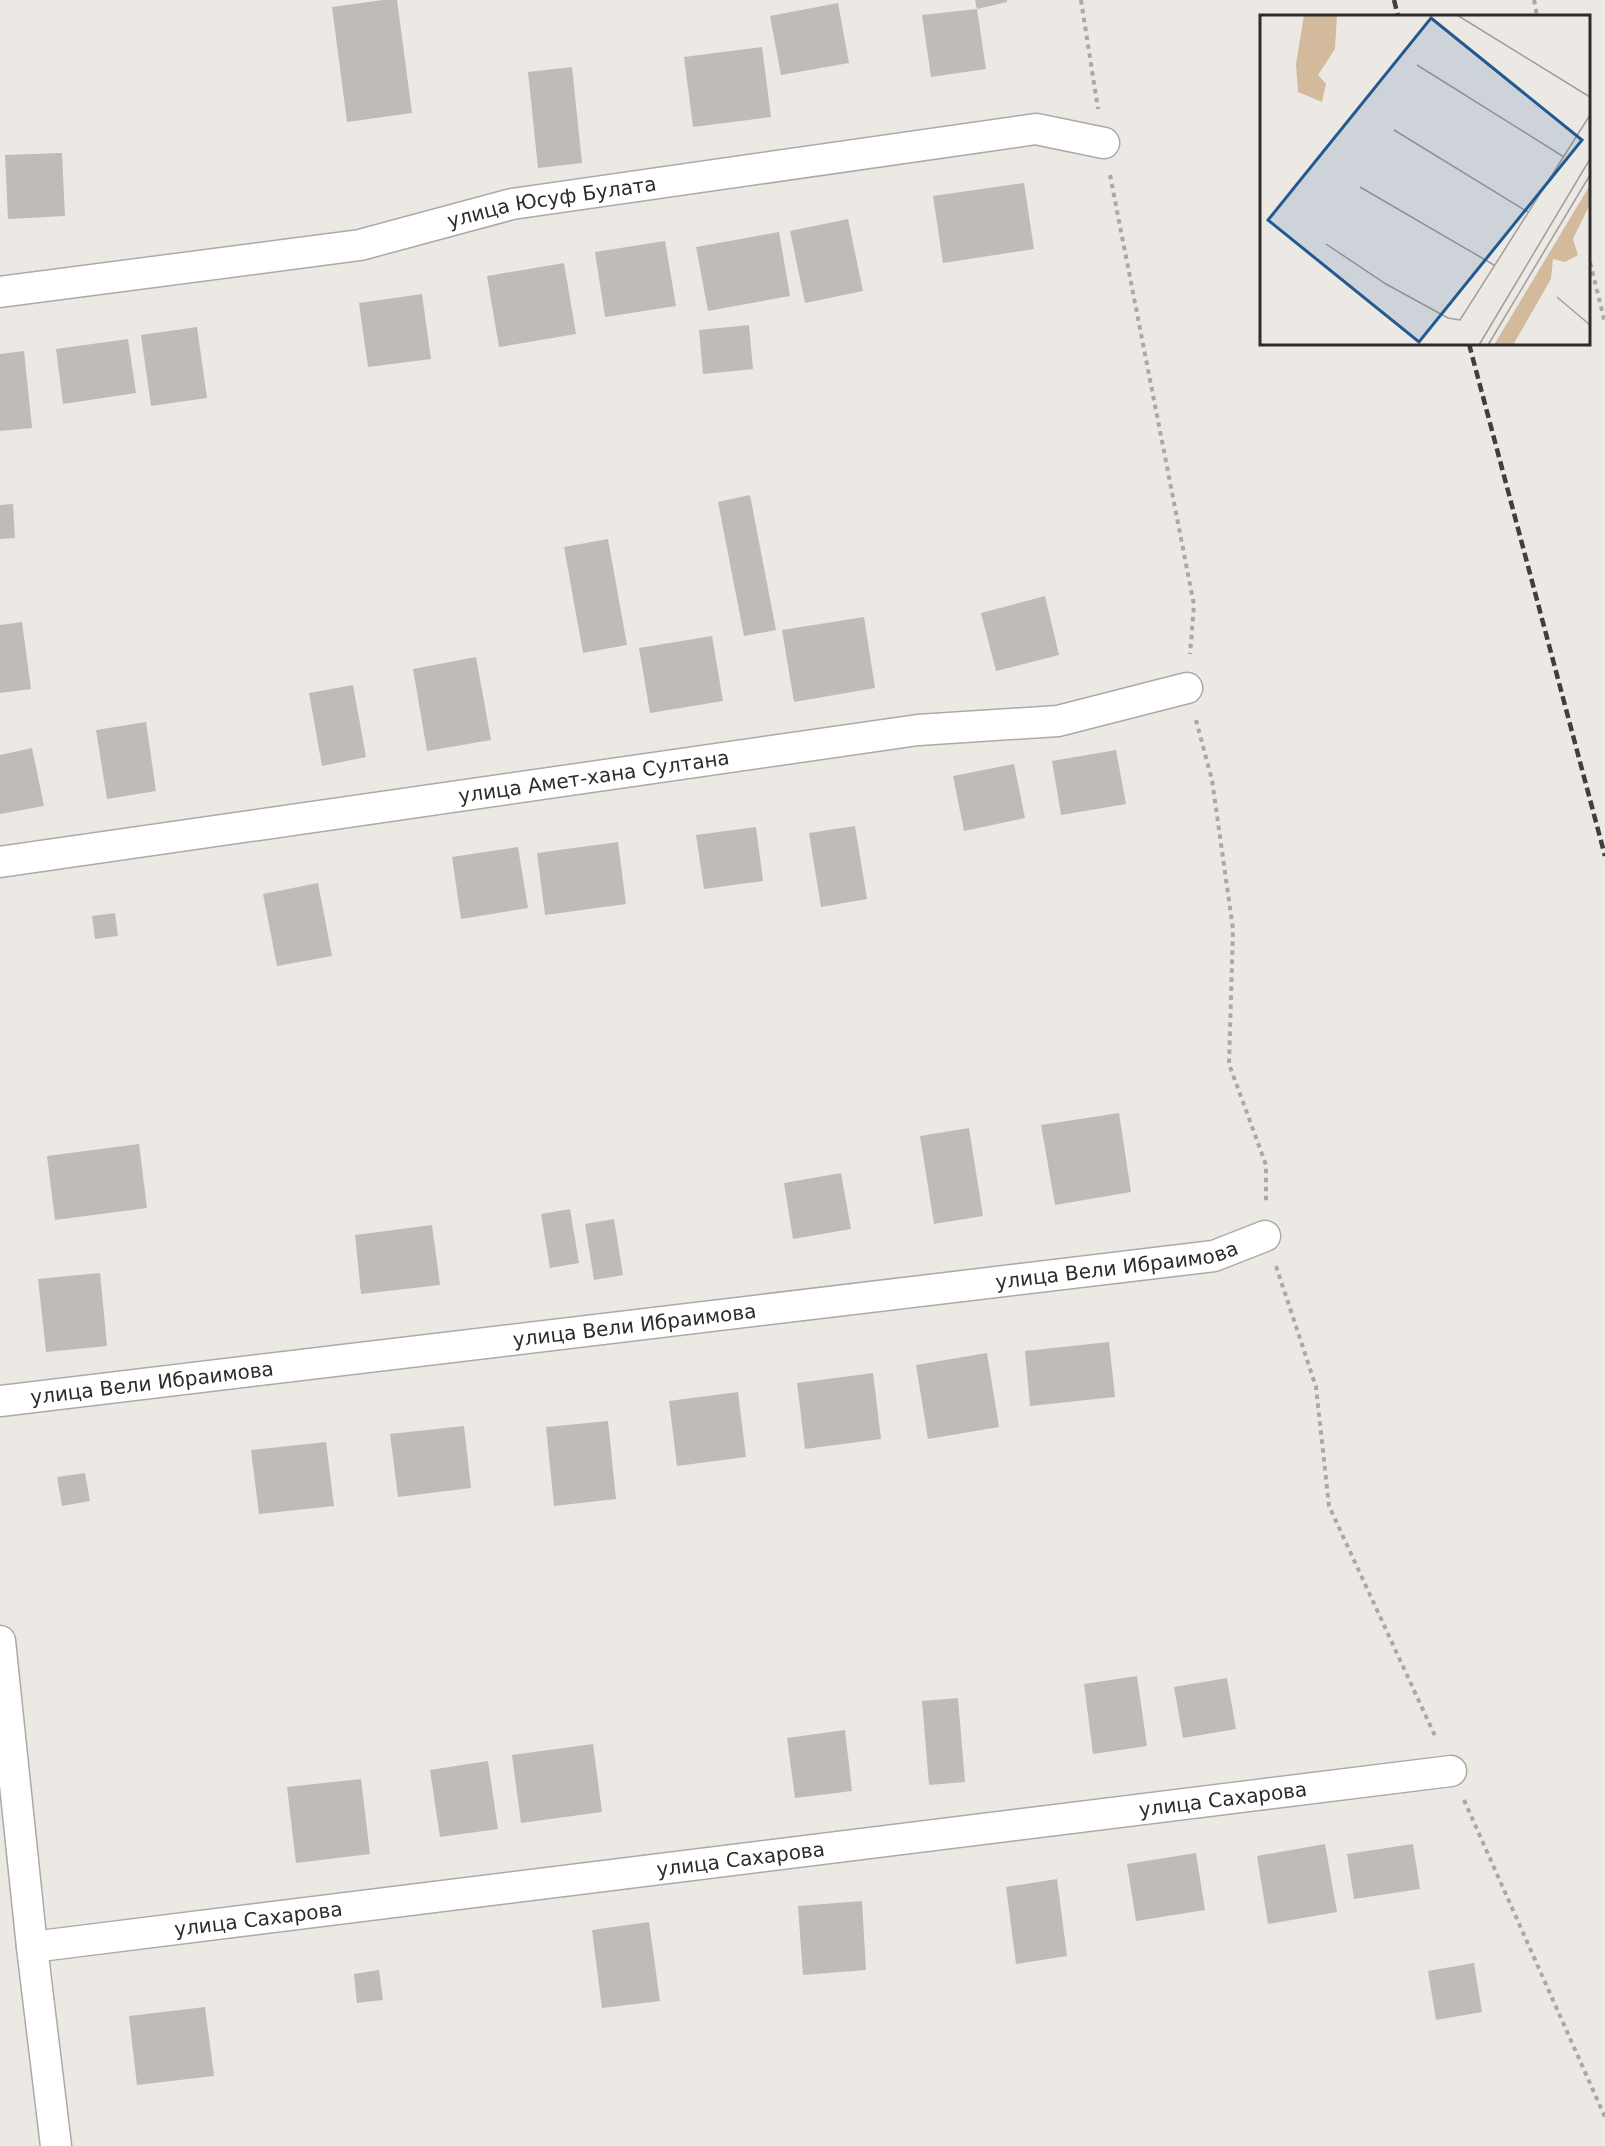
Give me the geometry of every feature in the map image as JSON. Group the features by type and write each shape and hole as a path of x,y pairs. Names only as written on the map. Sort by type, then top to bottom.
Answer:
{"street":[{"name":"улица Юсуф Булата","path":"0,292 360,244 512,204 1036,129 1104,143"},
{"name":"улица Амет-хана Султана","path":"0,862 918,730 1058,721 1187,688"},
{"name":"улица Вели Ибраимова","path":"0,1401 1214,1256 1265,1236"},
{"path":"0,1641 32,1947 56,2146"},
{"name":"улица Сахарова","path":"32,1947 1451,1771"}],"path":[{"path":"1081,0 1104,143 1194,605 1187,688 1212,780 1233,929 1229,1064 1266,1165 1265,1236 1317,1387 1329,1506 1451,1771 1605,2117"},
{"path":"1534,0 1537,15"},
{"path":"1590,262 1605,323"}],"building":[{"path":"397,0 412,113 347,122 332,7"},
{"path":"975,0 1007,0 1007,2 977,9"},
{"path":"838,3 849,63 781,75 770,16"},
{"path":"977,9 986,69 931,77 922,15"},
{"path":"762,47 771,117 693,127 684,57"},
{"path":"572,67 582,163 538,168 528,72"},
{"path":"62,153 65,216 8,219 5,155"},
{"path":"1024,183 1034,249 943,263 933,196"},
{"path":"848,219 863,291 805,303 790,231"},
{"path":"779,232 790,296 708,311 696,247"},
{"path":"665,241 676,306 605,317 595,252"},
{"path":"564,263 576,334 499,347 487,276"},
{"path":"422,294 431,359 368,367 359,303"},
{"path":"749,325 753,369 703,374 699,330"},
{"path":"197,327 207,398 151,406 141,335"},
{"path":"128,339 136,393 63,404 56,349"},
{"path":"24,351 32,428 0,431 0,354"},
{"path":"750,495 776,630 744,636 718,502"},
{"path":"13,504 15,538 0,539 0,505"},
{"path":"608,539 627,645 583,653 564,547"},
{"path":"1045,596 1059,655 996,671 981,613"},
{"path":"864,617 875,688 794,702 782,630"},
{"path":"22,622 31,689 0,693 0,625"},
{"path":"712,636 723,701 650,713 639,648"},
{"path":"476,657 491,740 427,751 413,669"},
{"path":"353,685 366,757 322,766 309,693"},
{"path":"146,722 156,791 107,799 96,730"},
{"path":"32,748 44,806 0,814 0,755"},
{"path":"1116,750 1126,804 1061,815 1052,761"},
{"path":"1014,764 1025,818 964,831 953,776"},
{"path":"855,826 867,899 821,907 809,833"},
{"path":"756,827 763,881 704,889 696,835"},
{"path":"618,842 626,904 545,915 537,853"},
{"path":"518,847 528,908 461,919 452,857"},
{"path":"318,883 332,956 277,966 263,894"},
{"path":"115,913 118,936 95,939 92,916"},
{"path":"1119,1113 1131,1192 1055,1205 1041,1125"},
{"path":"969,1128 983,1216 934,1224 920,1136"},
{"path":"139,1144 147,1208 55,1220 47,1156"},
{"path":"841,1173 851,1229 793,1239 784,1183"},
{"path":"570,1209 579,1263 550,1268 541,1214"},
{"path":"614,1219 623,1275 594,1280 585,1224"},
{"path":"432,1225 440,1285 361,1294 355,1235"},
{"path":"100,1273 107,1346 46,1352 38,1279"},
{"path":"1109,1342 1115,1397 1030,1406 1025,1351"},
{"path":"987,1353 999,1427 928,1439 916,1365"},
{"path":"873,1373 881,1439 805,1449 797,1383"},
{"path":"738,1392 746,1457 677,1466 669,1401"},
{"path":"608,1421 616,1499 554,1506 546,1427"},
{"path":"464,1426 471,1488 398,1497 390,1434"},
{"path":"326,1442 334,1506 259,1514 251,1450"},
{"path":"85,1473 90,1501 62,1506 57,1477"},
{"path":"1137,1676 1147,1746 1093,1754 1084,1684"},
{"path":"1227,1678 1236,1729 1183,1738 1174,1687"},
{"path":"958,1698 965,1782 929,1785 922,1701"},
{"path":"845,1730 852,1791 795,1798 787,1738"},
{"path":"593,1744 602,1812 521,1823 512,1755"},
{"path":"488,1761 498,1829 440,1837 430,1770"},
{"path":"361,1779 370,1854 296,1863 287,1787"},
{"path":"1325,1844 1337,1912 1268,1924 1257,1856"},
{"path":"1413,1844 1420,1889 1354,1899 1347,1854"},
{"path":"1196,1853 1205,1910 1136,1921 1127,1864"},
{"path":"1057,1879 1067,1956 1016,1964 1006,1887"},
{"path":"862,1901 866,1970 803,1975 798,1906"},
{"path":"649,1922 660,2001 602,2008 592,1930"},
{"path":"1474,1963 1482,2012 1436,2020 1428,1971"},
{"path":"379,1970 383,2000 357,2003 354,1974"},
{"path":"205,2007 214,2076 137,2085 129,2016"}],"railway":[{"path":"1394,0 1398,15"},
{"path":"1469,345 1605,856"}]}
